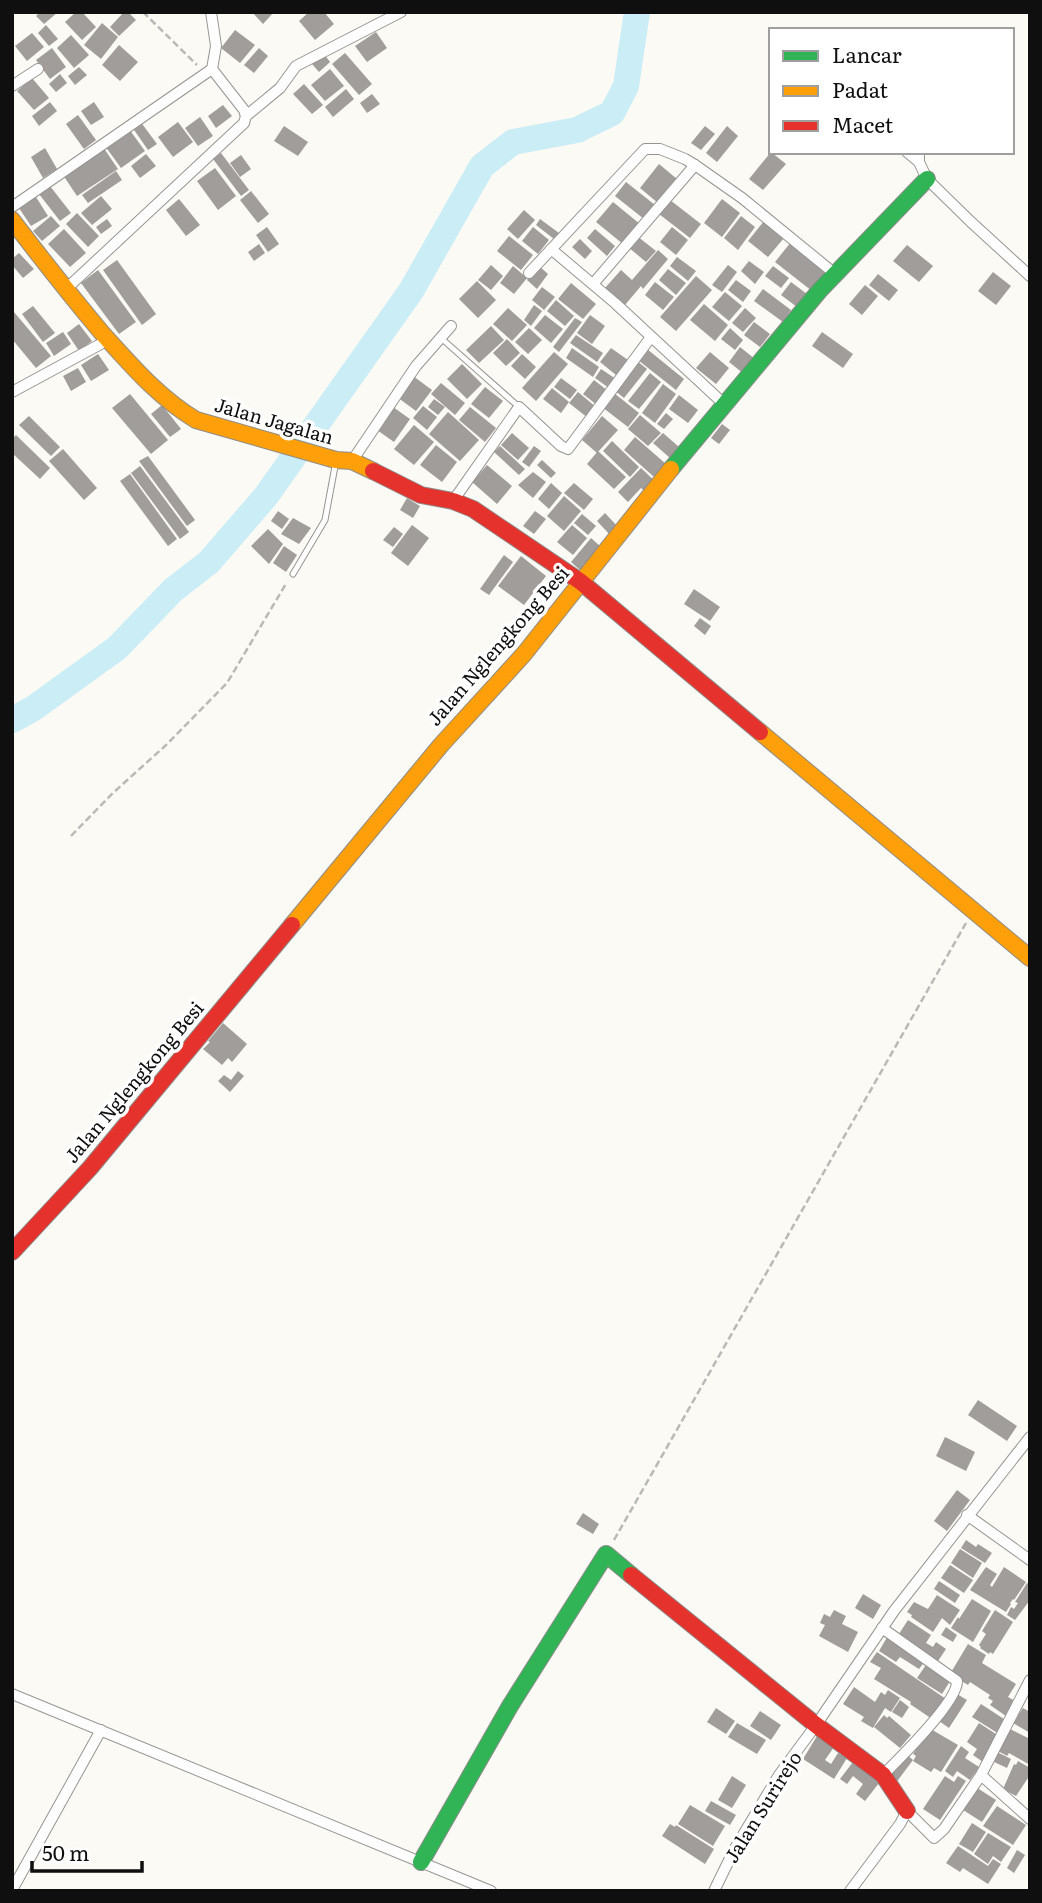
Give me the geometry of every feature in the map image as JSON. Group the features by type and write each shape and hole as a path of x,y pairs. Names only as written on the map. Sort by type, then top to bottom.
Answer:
{"street":[{"path":"12,207 209,72 216,46 211,12"},
{"path":"246,116 280,88 296,66 401,12"},
{"path":"12,86 38,68"},
{"path":"65,290 244,123 244,110 209,72"},
{"path":"529,273 645,149 660,149 685,159 742,198 835,274"},
{"path":"919,157 927,179 1030,276"},
{"path":"593,284 695,165"},
{"name":"Jalan Nglengkong Besi","path":"12,1252 90,1168 441,745 524,654 603,551 724,404 835,274 927,179"},
{"name":"Jalan Jagalan","path":"12,220 65,290 108,340 143,379 186,414 196,420 344,461 421,495 453,500 473,509 581,582 1030,958"},
{"path":"551,249 724,404"},
{"path":"344,461 416,366 451,326"},
{"path":"453,500 519,407 561,446 568,449 651,337"},
{"path":"12,392 108,340"},
{"name":"Jalan Surirejo","path":"714,1891 734,1850 779,1775 882,1628 1030,1437"},
{"path":"967,1515 1030,1560"},
{"path":"421,1862 518,1693 606,1554 816,1725 883,1775 907,1811 936,1838 981,1776 1030,1681"},
{"path":"882,1628 958,1684 923,1735 883,1775"},
{"path":"12,1694 491,1891"},
{"path":"12,1890 101,1730"},
{"path":"981,1776 1030,1819"},
{"path":"850,1891 907,1811"}],"lane":[{"path":"441,338 519,407"},
{"path":"293,574 325,520 344,461"}],"path":[{"path":"143,12 209,72"},
{"path":"71,836 227,683 293,574"},
{"path":"606,1554 973,911"}],"building":[{"path":"40,12 58,12 44,24 36,16"},
{"path":"76,12 82,12 96,27 82,40 65,22"},
{"path":"124,12 128,12 136,20 119,36 110,27"},
{"path":"252,12 274,12 263,24"},
{"path":"309,12 324,12 334,24 315,40 299,21"},
{"path":"102,23 118,37 101,59 84,45"},
{"path":"46,25 58,39 49,46 38,33"},
{"path":"235,30 255,45 240,63 221,48"},
{"path":"376,32 387,48 367,62 355,46"},
{"path":"32,33 44,47 27,61 15,46"},
{"path":"71,35 89,55 74,68 57,48"},
{"path":"119,45 138,62 120,81 102,65"},
{"path":"52,48 66,67 50,79 36,60"},
{"path":"259,48 268,56 254,73 244,65"},
{"path":"345,53 372,84 359,95 332,64"},
{"path":"324,54 330,62 319,72 312,64"},
{"path":"79,67 87,75 75,85 68,76"},
{"path":"330,69 344,86 325,101 311,85"},
{"path":"60,74 67,83 56,92 49,84"},
{"path":"32,78 49,98 34,110 17,91"},
{"path":"304,84 323,105 312,114 293,94"},
{"path":"346,89 354,99 333,117 325,107"},
{"path":"372,94 380,104 367,113 360,103"},
{"path":"50,102 57,111 39,126 32,116"},
{"path":"94,102 104,117 91,125 81,111"},
{"path":"223,105 232,116 216,128 208,116"},
{"path":"78,115 96,140 84,149 66,124"},
{"path":"200,117 213,136 198,146 185,128"},
{"path":"140,121 157,144 148,150 132,127"},
{"path":"178,122 193,142 173,157 158,137"},
{"path":"284,126 308,142 298,156 274,141"},
{"path":"705,126 715,134 701,150 691,143"},
{"path":"727,126 738,136 717,162 706,153"},
{"path":"129,129 145,151 121,168 105,146"},
{"path":"103,147 118,169 77,196 63,175"},
{"path":"45,148 57,169 43,178 31,157"},
{"path":"221,153 249,190 241,196 213,159"},
{"path":"146,154 156,166 140,178 131,166"},
{"path":"769,154 774,154 786,164 763,190 749,179"},
{"path":"241,155 251,169 240,177 230,163"},
{"path":"659,164 677,179 658,203 640,188"},
{"path":"215,168 236,196 218,210 197,181"},
{"path":"116,171 122,180 88,203 82,195"},
{"path":"626,182 655,205 644,219 615,196"},
{"path":"50,186 71,213 60,221 39,194"},
{"path":"251,191 269,214 258,223 240,200"},
{"path":"101,196 112,209 92,225 81,213"},
{"path":"36,197 48,216 31,226 19,208"},
{"path":"179,199 200,225 186,236 166,210"},
{"path":"722,199 740,213 722,237 704,223"},
{"path":"670,200 701,224 690,238 659,214"},
{"path":"613,202 640,224 623,244 596,222"},
{"path":"524,210 535,220 518,239 507,229"},
{"path":"77,213 99,236 88,247 66,224"},
{"path":"51,216 60,226 42,241 33,231"},
{"path":"741,216 755,227 738,250 724,238"},
{"path":"107,219 112,226 101,234 96,227"},
{"path":"540,219 559,233 554,239 536,225"},
{"path":"764,221 784,238 768,257 748,241"},
{"path":"267,227 279,244 268,252 256,235"},
{"path":"533,227 549,240 538,254 522,241"},
{"path":"672,227 688,240 676,255 660,242"},
{"path":"64,229 86,253 70,267 48,244"},
{"path":"595,229 615,246 607,256 587,238"},
{"path":"509,236 533,255 521,270 497,251"},
{"path":"637,236 656,251 646,262 628,247"},
{"path":"580,239 592,251 585,259 572,247"},
{"path":"791,242 828,274 812,291 775,262"},
{"path":"259,244 265,253 254,261 248,252"},
{"path":"907,245 933,266 919,282 893,261"},
{"path":"658,250 668,259 643,289 641,286 625,305 605,288 621,270 632,280"},
{"path":"19,253 34,269 23,278 12,265 12,259"},
{"path":"677,257 696,271 688,281 670,266"},
{"path":"117,260 156,314 142,325 103,270"},
{"path":"749,261 764,272 755,284 741,271"},
{"path":"491,265 503,276 491,290 478,280"},
{"path":"728,265 737,272 722,292 712,285"},
{"path":"513,266 527,278 514,294 500,283"},
{"path":"539,266 548,274 537,289 527,280"},
{"path":"773,266 789,278 781,288 765,276"},
{"path":"668,269 686,283 676,295 659,280"},
{"path":"98,270 136,322 119,334 81,283"},
{"path":"993,272 1011,286 996,305 978,291"},
{"path":"878,274 898,290 889,301 869,285"},
{"path":"696,276 712,290 676,331 660,317"},
{"path":"736,280 751,291 743,302 728,290"},
{"path":"477,281 496,300 478,318 459,299"},
{"path":"655,282 674,297 663,310 645,295"},
{"path":"791,282 807,294 797,307 781,295"},
{"path":"571,283 596,304 583,319 558,299"},
{"path":"865,285 878,296 862,315 849,304"},
{"path":"542,287 555,297 544,310 532,300"},
{"path":"763,289 791,310 783,322 754,301"},
{"path":"725,292 742,306 729,321 712,307"},
{"path":"556,300 574,316 565,326 547,311"},
{"path":"704,304 728,325 715,341 690,320"},
{"path":"534,305 542,311 531,326 524,320"},
{"path":"33,306 55,333 43,342 22,314"},
{"path":"508,308 527,325 512,341 493,324"},
{"path":"745,308 756,318 743,332 732,323"},
{"path":"14,312 51,356 36,368 12,339"},
{"path":"545,315 563,329 551,343 534,328"},
{"path":"590,315 605,326 592,344 577,333"},
{"path":"575,318 582,322 559,352 553,347"},
{"path":"754,322 770,334 760,347 744,335"},
{"path":"79,324 92,341 79,351 67,333"},
{"path":"491,326 504,340 479,363 466,350"},
{"path":"529,328 542,340 528,354 515,342"},
{"path":"730,328 743,340 735,350 721,339"},
{"path":"63,332 71,344 54,356 46,343"},
{"path":"822,332 853,354 843,368 812,346"},
{"path":"576,335 603,353 597,362 570,343"},
{"path":"507,339 520,353 506,366 493,353"},
{"path":"740,347 755,359 744,374 729,362"},
{"path":"572,348 599,367 593,377 566,358"},
{"path":"611,348 628,360 616,375 600,362"},
{"path":"647,349 684,379 676,390 638,360"},
{"path":"554,352 568,364 536,401 522,388"},
{"path":"710,352 729,368 716,384 696,368"},
{"path":"98,354 109,370 91,381 81,365"},
{"path":"522,354 536,367 525,379 511,366"},
{"path":"637,361 647,369 624,398 614,390"},
{"path":"462,364 482,384 467,399 447,379"},
{"path":"78,368 86,382 71,391 63,376"},
{"path":"601,369 616,379 609,388 595,378"},
{"path":"650,373 661,382 639,409 628,401"},
{"path":"413,376 432,390 416,411 397,397"},
{"path":"561,378 577,390 570,399 554,387"},
{"path":"594,380 608,391 597,405 583,394"},
{"path":"441,383 465,403 455,415 431,394"},
{"path":"663,384 676,394 655,423 642,413"},
{"path":"485,387 503,401 489,418 471,404"},
{"path":"552,388 569,402 561,413 543,399"},
{"path":"578,392 596,407 588,418 569,403"},
{"path":"614,393 639,413 628,427 602,407"},
{"path":"130,394 168,440 151,454 112,408"},
{"path":"679,395 698,410 688,423 669,409"},
{"path":"434,399 445,407 438,415 428,407"},
{"path":"162,405 181,429 170,437 151,414"},
{"path":"423,406 437,417 427,430 413,418"},
{"path":"393,407 410,419 394,442 377,430"},
{"path":"470,407 496,428 485,442 459,420"},
{"path":"448,412 479,440 460,461 429,434"},
{"path":"666,413 673,419 664,429 657,424"},
{"path":"640,415 661,433 648,446 628,429"},
{"path":"29,416 60,447 51,456 19,425"},
{"path":"602,416 618,430 597,453 582,440"},
{"path":"722,424 730,430 719,444 711,438"},
{"path":"414,425 434,442 414,465 394,449"},
{"path":"512,433 529,448 518,460 501,445"},
{"path":"663,433 679,447 670,458 653,443"},
{"path":"16,435 50,468 40,479 12,453 12,439"},
{"path":"635,437 666,464 654,477 624,450"},
{"path":"612,441 639,467 630,477 603,451"},
{"path":"436,445 457,462 442,482 420,465"},
{"path":"500,446 525,469 519,475 494,452"},
{"path":"534,446 541,451 529,467 522,462"},
{"path":"63,449 97,488 84,500 49,461"},
{"path":"598,451 626,477 614,489 587,464"},
{"path":"148,456 195,520 187,526 139,461"},
{"path":"542,460 556,473 551,478 537,465"},
{"path":"487,465 512,486 497,504 472,482"},
{"path":"140,466 189,532 180,539 131,473"},
{"path":"641,468 658,484 648,494 641,488 628,502 618,492"},
{"path":"533,472 546,482 533,498 518,485"},
{"path":"130,474 177,539 168,546 120,481"},
{"path":"551,483 562,493 549,509 538,499"},
{"path":"574,483 593,499 584,510 564,493"},
{"path":"564,496 581,511 564,531 547,516"},
{"path":"407,498 420,506 413,518 400,510"},
{"path":"278,511 289,519 282,529 271,521"},
{"path":"535,511 546,519 534,534 523,526"},
{"path":"605,513 618,527 610,535 597,521"},
{"path":"582,514 596,526 588,535 574,523"},
{"path":"293,518 311,528 299,544 281,534"},
{"path":"412,525 429,538 408,566 391,553"},
{"path":"572,525 587,538 573,555 557,542"},
{"path":"394,527 403,534 393,547 383,540"},
{"path":"268,529 283,544 269,564 251,546"},
{"path":"591,538 601,547 581,571 571,562"},
{"path":"284,546 297,555 286,572 273,563"},
{"path":"504,555 513,562 489,595 480,589"},
{"path":"521,556 546,576 524,605 498,586"},
{"path":"694,589 720,607 710,621 684,604"},
{"path":"700,618 711,626 705,635 694,626"},
{"path":"223,1023 247,1044 232,1062 228,1058 222,1065 203,1049"},
{"path":"238,1071 244,1076 230,1092 218,1081 224,1075 231,1080"},
{"path":"978,1400 1017,1426 1007,1441 968,1415"},
{"path":"945,1437 975,1452 966,1471 936,1456"},
{"path":"957,1490 970,1500 947,1531 934,1521"},
{"path":"583,1513 599,1524 593,1534 576,1524"},
{"path":"966,1540 992,1553 985,1563 961,1548"},
{"path":"960,1549 982,1563 973,1578 951,1563"},
{"path":"950,1565 973,1580 964,1593 941,1578"},
{"path":"986,1567 997,1574 990,1585 992,1587 1004,1567 1026,1582 1006,1612 970,1590"},
{"path":"939,1581 960,1595 955,1603 934,1589"},
{"path":"1027,1583 1030,1585 1030,1600 1015,1620 1007,1615 1011,1607 1014,1609 1018,1603 1015,1602"},
{"path":"863,1594 881,1605 873,1619 855,1608"},
{"path":"937,1595 960,1610 950,1625 942,1618 933,1632 907,1612 914,1602 928,1609"},
{"path":"972,1599 991,1611 973,1642 951,1628"},
{"path":"834,1610 846,1616 842,1624 858,1632 848,1652 819,1636 825,1625 820,1623 824,1614 830,1617"},
{"path":"995,1610 1013,1622 993,1654 989,1654 979,1645 986,1634 982,1631"},
{"path":"908,1620 931,1635 926,1643 933,1647 936,1642 946,1649 936,1664 897,1637"},
{"path":"946,1627 957,1635 953,1642 941,1635"},
{"path":"889,1634 926,1660 919,1669 900,1657 896,1662 879,1651"},
{"path":"968,1644 986,1655 982,1663 1016,1684 1008,1697 1015,1701 1006,1716 990,1705 993,1701 988,1698 990,1695 970,1682 968,1685 950,1674"},
{"path":"877,1652 946,1699 932,1719 874,1679 881,1668 870,1662"},
{"path":"928,1662 952,1678 942,1694 917,1678"},
{"path":"854,1687 875,1702 881,1692 885,1695 888,1690 900,1698 891,1712 885,1708 873,1728 861,1721 864,1717 843,1704"},
{"path":"957,1694 967,1700 949,1728 939,1721"},
{"path":"900,1700 909,1707 902,1718 892,1712"},
{"path":"981,1704 1007,1721 999,1734 972,1717"},
{"path":"716,1708 735,1721 726,1734 707,1722"},
{"path":"1023,1708 1030,1712 1030,1733 1013,1723"},
{"path":"760,1711 781,1725 771,1740 750,1726"},
{"path":"884,1715 887,1718 889,1716 911,1735 900,1748 874,1727"},
{"path":"737,1723 766,1740 757,1754 728,1737"},
{"path":"979,1723 999,1736 983,1762 973,1755 977,1749 967,1742"},
{"path":"929,1728 958,1745 941,1772 934,1768 931,1772 913,1761 916,1756 913,1754"},
{"path":"1010,1729 1030,1739 1030,1765 1009,1753 1007,1756 998,1751"},
{"path":"817,1736 834,1747 825,1760 831,1764 838,1753 847,1758 834,1779 803,1759"},
{"path":"961,1746 969,1752 965,1758 979,1767 970,1780 957,1771 953,1777 945,1771"},
{"path":"997,1752 1011,1759 1007,1768 992,1761"},
{"path":"905,1753 913,1760 895,1784 887,1778"},
{"path":"1018,1761 1030,1768 1030,1775 1016,1796 1003,1789 1014,1764"},
{"path":"853,1762 879,1783 865,1801 856,1794 863,1784 853,1776 847,1784 840,1779"},
{"path":"732,1776 746,1785 732,1808 718,1800"},
{"path":"945,1776 954,1782 958,1776 966,1781 940,1820 923,1809"},
{"path":"974,1786 996,1800 982,1822 960,1808"},
{"path":"711,1801 736,1815 730,1825 705,1811"},
{"path":"690,1805 725,1826 713,1846 678,1824"},
{"path":"997,1806 1026,1825 1013,1845 983,1826"},
{"path":"972,1823 986,1832 973,1852 959,1844"},
{"path":"670,1824 714,1849 705,1864 662,1836"},
{"path":"988,1833 1011,1847 1001,1862 993,1856 988,1864 974,1854"},
{"path":"958,1846 988,1866 993,1859 1001,1864 988,1884 963,1868 960,1872 946,1863"},
{"path":"1017,1850 1025,1855 1014,1873 1007,1868"}],"waterway":[{"path":"12,720 34,708 117,648 173,590 209,562 266,496 411,291 482,166 513,142 577,130 612,113 626,86 637,12"}],"traffic: fast":[{"path":"671,469 820,290 927,179"},
{"path":"421,1862 510,1706 606,1554 631,1575"}],"traffic: slow":[{"path":"12,220 102,333 170,402 196,420 336,460 352,461 373,471"},
{"path":"292,925 441,745 524,654 671,469"},
{"path":"760,732 1030,958"}],"traffic: jam":[{"path":"373,471 421,495 453,501 473,509 581,582 760,732"},
{"path":"12,1252 90,1168 292,925"},
{"path":"631,1575 816,1725 883,1775 907,1811"}]}
